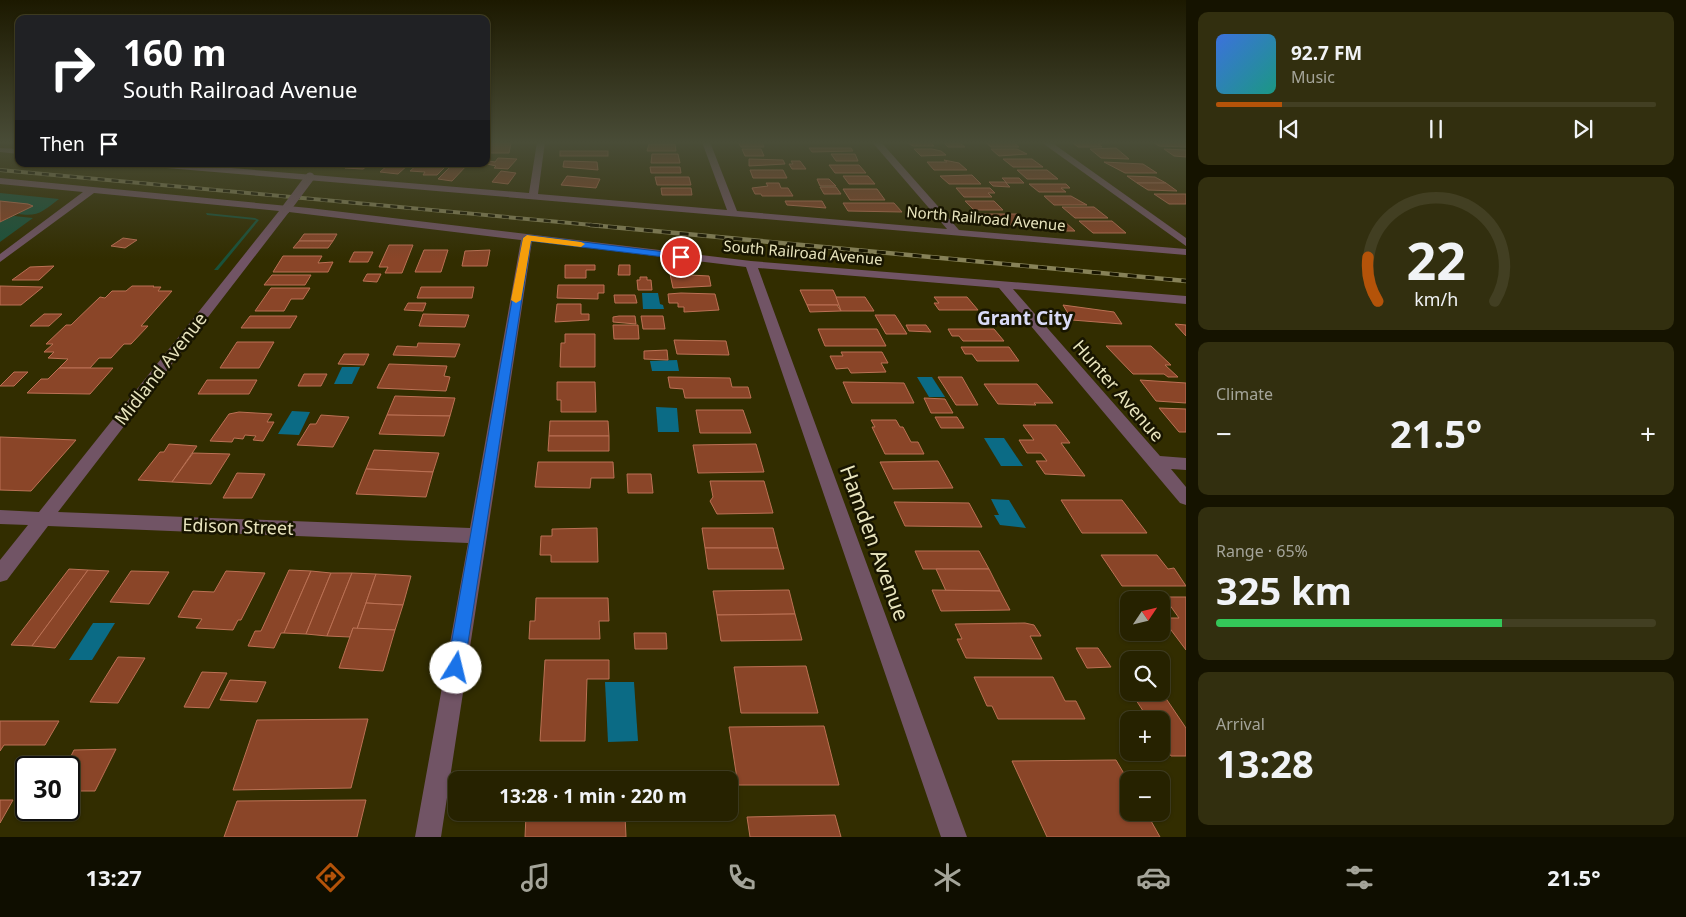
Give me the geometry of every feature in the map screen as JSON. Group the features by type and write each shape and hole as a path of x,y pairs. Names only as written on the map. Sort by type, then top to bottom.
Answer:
{"street":[{"name":"South Railroad Avenue","path":"1,181 286,209 751,264 1186,300"},
{"name":"Midland Avenue","path":"0,574 308,181"},
{"name":"North Railroad Avenue","path":"350,181 534,195 1186,252"},
{"path":"534,195 536,181"},
{"path":"721,181 733,212"},
{"path":"911,181 956,232"},
{"path":"1100,181 1186,243"},
{"path":"0,258 92,190"},
{"path":"428,837 527,238"},
{"name":"Hamden Avenue","path":"751,264 954,837"},
{"name":"Hunter Avenue","path":"1002,284 1186,498"},
{"path":"1154,462 1186,464"},
{"name":"Edison Street","path":"0,517 477,536"}],"green space":[{"path":"0,193 59,199 45,210 36,214 25,215 18,214 32,206 0,201"},
{"path":"206,213 259,220 218,270 214,270 256,220 207,215"},
{"path":"14,216 33,218 0,242 0,222"}],"water":[{"path":"642,293 658,293 660,304 663,305 664,309 643,309"},
{"path":"677,360 679,371 652,371 650,361"},
{"path":"342,367 360,367 352,384 334,384"},
{"path":"917,377 932,377 945,397 929,397"},
{"path":"656,407 677,408 679,432 658,432"},
{"path":"292,411 310,412 299,435 278,434"},
{"path":"984,438 1004,438 1023,466 1001,466"},
{"path":"991,499 1009,500 1026,528 1000,525 994,515 999,515"},
{"path":"93,623 115,623 92,660 69,660"},
{"path":"605,682 634,682 638,741 608,742"}],"building":[{"path":"493,181 510,181 508,184"},
{"path":"564,181 599,181 596,188 561,185"},
{"path":"656,181 690,181 691,185 657,185"},
{"path":"818,181 831,181 836,186 820,186"},
{"path":"847,181 872,181 875,184 849,184"},
{"path":"946,181 978,181 981,184 949,184"},
{"path":"1005,181 1022,181 1024,183 1007,183"},
{"path":"1134,181 1162,181 1166,183 1137,183"},
{"path":"989,182 1005,182 1010,187 993,186"},
{"path":"766,183 779,183 781,188 788,188 793,196 762,196 761,194 755,194 752,188 768,186"},
{"path":"1137,183 1166,183 1177,191 1148,190"},
{"path":"1029,184 1066,184 1070,188 1061,188 1066,192 1039,192"},
{"path":"820,187 836,187 841,194 824,194"},
{"path":"661,188 691,188 692,195 662,195"},
{"path":"956,188 990,188 995,193 988,193 992,197 964,197"},
{"path":"843,189 877,189 885,200 850,200"},
{"path":"1154,194 1186,194 1186,204 1169,204"},
{"path":"1044,196 1071,196 1087,205 1054,205"},
{"path":"0,201 28,204 33,206 0,222"},
{"path":"785,201 822,201 826,208 787,205"},
{"path":"965,201 994,201 1003,210 974,210"},
{"path":"843,203 894,203 902,212 848,211"},
{"path":"1062,207 1094,207 1108,218 1075,218"},
{"path":"977,214 1017,214 1028,225 987,225"},
{"path":"1079,221 1112,221 1126,233 1093,233"},
{"path":"1054,222 1065,222 1075,231 1063,231"},
{"path":"304,234 337,234 333,241 299,241"},
{"path":"123,238 137,240 125,248 111,246"},
{"path":"299,241 333,241 328,248 293,248"},
{"path":"389,245 413,245 402,273 385,273 388,267 379,267"},
{"path":"424,250 448,250 441,272 415,272"},
{"path":"490,250 487,266 462,266 465,251"},
{"path":"354,252 373,252 368,262 349,262"},
{"path":"283,256 322,256 318,263 333,262 328,272 273,272"},
{"path":"565,265 595,265 595,270 586,270 586,278 565,278"},
{"path":"619,265 630,265 630,275 618,275"},
{"path":"54,266 39,280 12,280 30,267"},
{"path":"367,274 381,274 377,282 363,281"},
{"path":"670,274 709,276 711,286 673,288"},
{"path":"272,275 311,275 305,285 264,285"},
{"path":"640,277 647,277 647,280 651,280 652,290 638,290 637,280 640,280"},
{"path":"558,285 604,285 604,293 598,293 598,299 557,298"},
{"path":"0,286 43,287 21,305 0,305"},
{"path":"132,286 154,286 161,287 158,291 172,291 141,326 148,326 131,344 124,344 111,358 99,358 90,368 59,368 68,359 48,358 54,352 44,352 53,344 46,344 66,325 71,325 100,297 105,298 112,291 126,291"},
{"path":"421,287 474,287 472,298 417,298"},
{"path":"271,288 310,288 303,299 291,299 284,311 255,311"},
{"path":"800,290 833,290 840,305 807,305"},
{"path":"668,294 715,294 719,310 684,312 684,307 678,307 678,303 669,303"},
{"path":"614,295 635,295 637,303 615,303"},
{"path":"836,297 865,297 874,311 841,311"},
{"path":"934,297 967,297 978,310 939,310 934,303 939,303"},
{"path":"408,303 426,303 423,311 404,310"},
{"path":"557,304 581,304 581,314 589,314 589,320 555,322"},
{"path":"807,305 837,305 841,311 810,312"},
{"path":"1063,305 1114,312 1122,324 1072,320"},
{"path":"44,314 62,314 49,326 30,326"},
{"path":"423,314 469,315 465,327 419,326"},
{"path":"875,315 895,315 907,334 886,334"},
{"path":"250,316 297,316 290,328 241,328"},
{"path":"635,316 636,324 613,322 613,317"},
{"path":"641,316 663,316 665,329 643,329"},
{"path":"1175,324 1186,325 1186,336"},
{"path":"613,325 638,325 639,339 614,339"},
{"path":"906,325 926,325 931,332 909,331"},
{"path":"818,329 877,329 886,346 825,346"},
{"path":"948,329 994,329 1004,341 963,341 959,336 952,336"},
{"path":"565,334 595,334 595,367 560,367 561,343 565,343"},
{"path":"674,340 726,341 729,355 677,354"},
{"path":"237,342 274,342 259,368 220,368"},
{"path":"418,343 460,344 455,357 393,355 397,346 417,347"},
{"path":"1106,346 1151,346 1171,365 1165,365 1178,377 1168,377 1164,374 1133,374"},
{"path":"961,347 1009,347 1019,361 977,361 972,354 965,354"},
{"path":"667,350 668,360 644,359 644,351"},
{"path":"841,352 882,352 888,363 881,363 886,372 851,373 848,368 836,369 830,356 843,356"},
{"path":"344,354 369,354 364,365 338,364"},
{"path":"389,364 447,366 444,376 450,377 446,391 377,388"},
{"path":"59,368 113,368 90,394 27,393 41,379 48,379"},
{"path":"14,372 28,372 14,386 0,386"},
{"path":"304,374 327,374 321,386 298,386"},
{"path":"668,377 730,378 732,387 748,387 751,398 685,398 683,389 670,388"},
{"path":"938,377 962,377 978,405 956,405"},
{"path":"207,380 257,380 249,394 198,394"},
{"path":"1140,380 1186,383 1186,403 1156,401"},
{"path":"557,382 595,382 596,412 561,412 561,400 557,400"},
{"path":"843,382 904,383 914,403 852,403"},
{"path":"984,384 1037,384 1053,403 1034,403 1036,405 998,404"},
{"path":"395,396 455,398 450,416 387,415"},
{"path":"924,398 945,399 953,413 931,413"},
{"path":"1159,408 1186,409 1186,432 1179,432"},
{"path":"696,410 743,410 751,433 700,433"},
{"path":"239,412 272,414 267,422 274,422 263,441 253,440 256,436 245,435 243,439 234,438 232,442 210,441 229,414"},
{"path":"321,415 349,417 333,447 297,445 310,424 316,424"},
{"path":"387,415 450,416 444,436 379,434"},
{"path":"935,417 957,417 964,428 941,428"},
{"path":"871,420 896,420 900,427 903,427 911,442 918,442 924,454 885,454 872,427 875,427"},
{"path":"550,421 608,421 609,436 549,436"},
{"path":"1023,425 1056,425 1070,443 1061,443 1085,476 1045,474 1036,461 1047,461 1041,453 1027,453 1019,440 1034,440"},
{"path":"549,436 609,436 609,451 548,451"},
{"path":"0,437 76,440 31,491 0,490"},
{"path":"169,444 197,446 172,482 138,480 160,452 164,452"},
{"path":"756,444 764,472 698,473 693,445"},
{"path":"374,450 439,453 433,472 366,469"},
{"path":"193,453 230,454 211,484 172,482"},
{"path":"938,461 953,488 893,489 880,462"},
{"path":"538,462 613,462 614,478 591,478 590,488 535,487"},
{"path":"366,469 433,472 426,497 356,494"},
{"path":"237,473 265,474 252,498 223,498"},
{"path":"627,474 651,474 653,493 628,493"},
{"path":"710,481 764,481 773,513 717,514 710,501 713,497"},
{"path":"1061,500 1122,500 1147,533 1082,533"},
{"path":"894,502 969,503 982,527 905,526"},
{"path":"597,528 598,562 551,562 551,555 540,555 541,536 552,536 552,529"},
{"path":"702,528 773,528 778,548 705,548"},
{"path":"705,548 778,548 784,569 708,569"},
{"path":"915,551 979,551 989,569 923,569"},
{"path":"1101,555 1157,555 1168,569 1174,568 1186,586 1122,586"},
{"path":"69,569 88,570 32,646 11,645"},
{"path":"936,569 989,569 1000,591 946,591"},
{"path":"88,570 109,571 55,648 32,646"},
{"path":"289,570 311,571 284,633 281,633 274,648 248,646 255,631 261,631"},
{"path":"131,571 169,572 149,604 110,602"},
{"path":"226,571 265,573 241,620 238,620 233,630 196,628 202,619 178,617 193,591 214,592"},
{"path":"311,571 331,573 306,634 284,633"},
{"path":"331,573 352,573 327,636 306,634"},
{"path":"352,573 376,574 357,629 353,628 350,637 327,636"},
{"path":"376,574 411,576 403,605 366,603"},
{"path":"789,590 795,614 717,615 713,591"},
{"path":"932,590 1000,591 1010,610 941,611"},
{"path":"1170,597 1186,597 1186,650 1170,629 1170,618 1179,618 1170,605"},
{"path":"536,598 608,598 609,621 599,621 600,639 529,639 530,621 535,621"},
{"path":"366,603 403,605 395,630 357,629"},
{"path":"795,614 802,640 721,641 717,615"},
{"path":"1025,623 1034,625 1041,636 1030,636 1042,659 966,658 957,639 962,639 955,624"},
{"path":"353,628 395,630 383,671 339,668"},
{"path":"634,633 666,633 667,649 635,649"},
{"path":"1076,648 1098,648 1111,667 1087,668"},
{"path":"118,657 145,658 118,703 90,702"},
{"path":"545,660 609,660 609,679 587,679 585,741 540,741"},
{"path":"806,666 818,713 741,713 734,667"},
{"path":"202,672 227,673 209,708 184,707"},
{"path":"974,677 1053,677 1065,701 1076,701 1085,719 998,719 992,706 987,706"},
{"path":"230,680 266,682 257,702 220,700"},
{"path":"1137,701 1168,701 1186,728 1186,756 1170,754 1170,711 1143,711"},
{"path":"368,719 351,788 233,790 257,720"},
{"path":"0,721 59,721 45,745 4,745 0,751"},
{"path":"824,726 839,785 738,785 738,771 736,771 729,727"},
{"path":"116,749 95,791 80,791 80,756 71,756 74,750"},
{"path":"1116,760 1122,771 1120,771 1120,821 1151,821 1160,837 1047,837 1012,761"},
{"path":"0,800 13,800 0,823"},
{"path":"366,800 357,837 224,837 237,801"},
{"path":"835,815 841,837 750,837 747,817"},
{"path":"526,821 625,821 626,837 525,837"}],"railway":[{"path":"119,181 603,226"},
{"path":"590,225 1186,281"}],"slow traffic":[{"path":"516,300 527,238 581,244"}],"district":[{"name":"Grant City","path":"1025,318"}],"route":[{"path":"456,668 527,238 681,257"}]}
